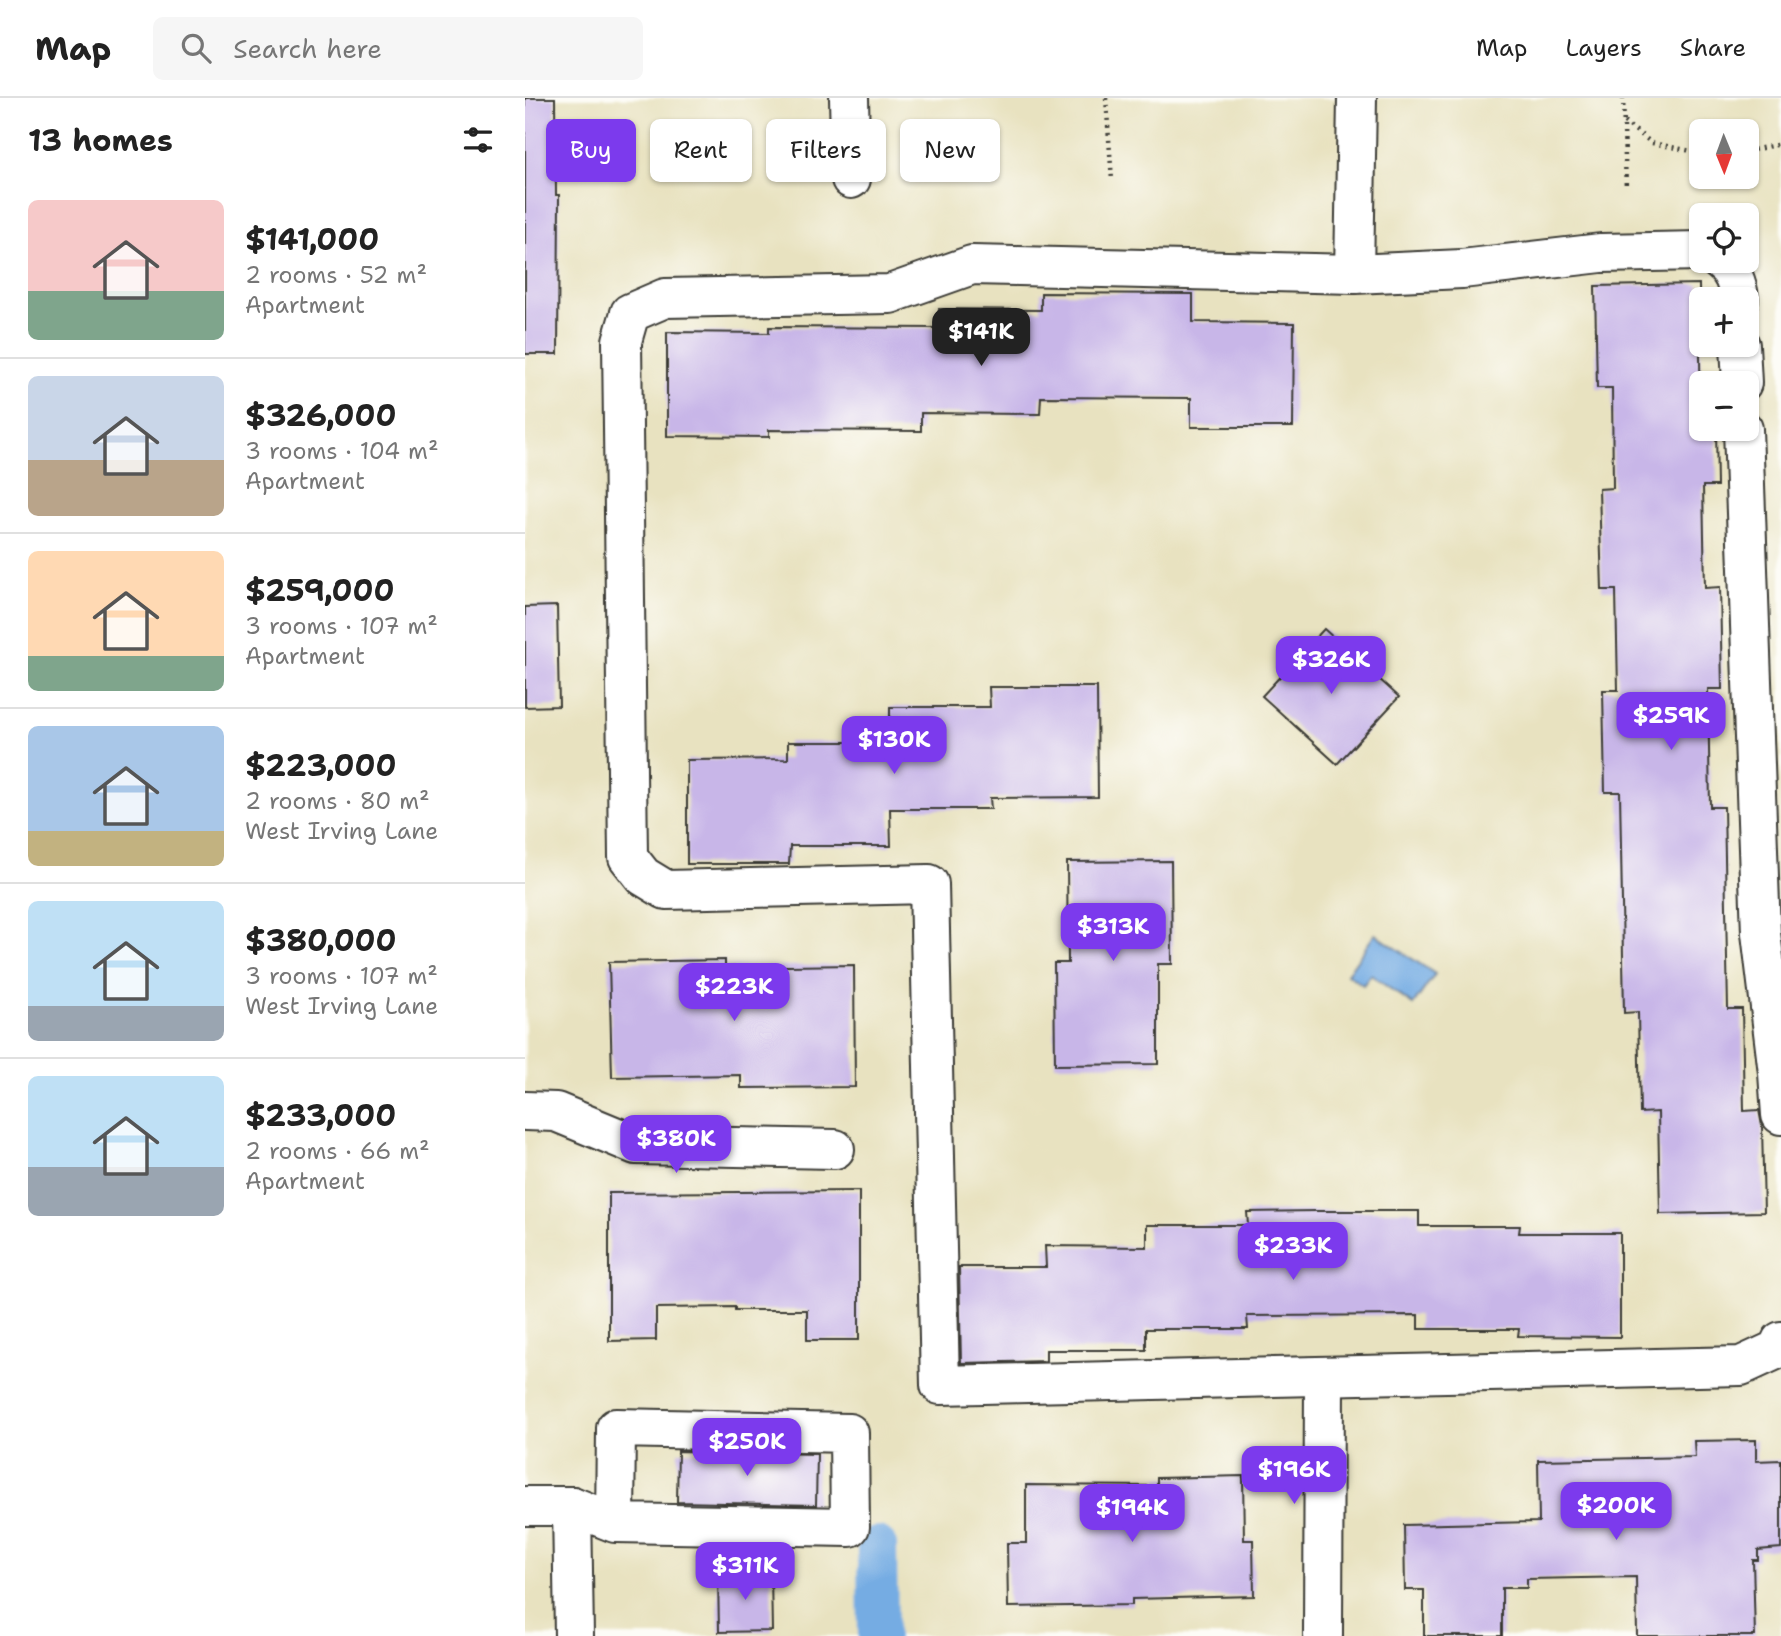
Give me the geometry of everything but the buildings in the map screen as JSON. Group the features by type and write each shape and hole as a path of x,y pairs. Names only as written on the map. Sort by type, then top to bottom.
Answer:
{"street":[{"path":"849,98 850,119"},
{"path":"1354,274 1357,98"},
{"path":"1689,251 1601,253 1462,269 1354,274 972,265 890,294 665,298 629,313 622,341 628,857 643,876 666,890 929,884 940,1385 1741,1366 1778,1349 1781,1341"},
{"path":"1743,441 1761,933 1781,1115"},
{"path":"525,1111 556,1112 636,1145 835,1149"},
{"path":"1323,1636 1324,1376"},
{"path":"525,1506 572,1506 615,1523 850,1527 849,1433 616,1428 615,1523"},
{"path":"572,1506 574,1636"}],"path":[{"path":"1107,98 1112,180"},
{"path":"1623,98 1626,188"},
{"path":"1625,122 1652,143 1689,151"},
{"path":"1759,149 1781,144"}],"water":[{"path":"1375,934 1435,974 1413,1005 1371,975 1363,985 1347,974"}],"waterway":[{"path":"877,1546 878,1636"}]}
